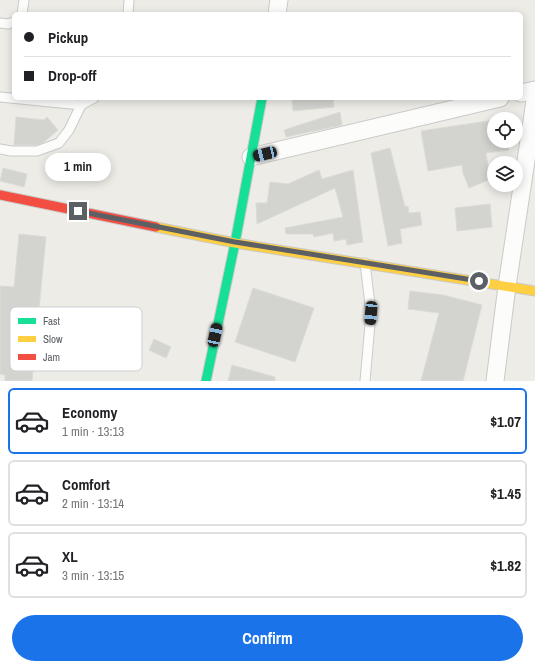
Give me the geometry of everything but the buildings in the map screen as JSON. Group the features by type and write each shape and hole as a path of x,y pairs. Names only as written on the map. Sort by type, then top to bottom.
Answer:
{"street":[{"path":"277,12 280,0"},
{"path":"523,93 535,90"},
{"path":"206,381 235,242 262,100"},
{"path":"251,157 492,100"},
{"path":"495,381 507,286 528,189 535,101"},
{"path":"0,195 235,242 535,291"}],"lane":[{"path":"22,12 24,0"},
{"path":"128,12 130,0"},
{"path":"0,22 8,24 12,23"},
{"path":"0,97 12,98"},
{"path":"30,100 81,105 90,100"},
{"path":"0,148 11,151 37,151 59,143 69,130 81,105"},
{"path":"365,263 371,313 365,381"}],"traffic: fast":[{"path":"206,381 235,243 262,100"}],"traffic: slow":[{"path":"156,227 235,243 535,291"}],"traffic: jam":[{"path":"0,195 156,227"}],"route":[{"path":"78,211 235,242 479,281"}]}
